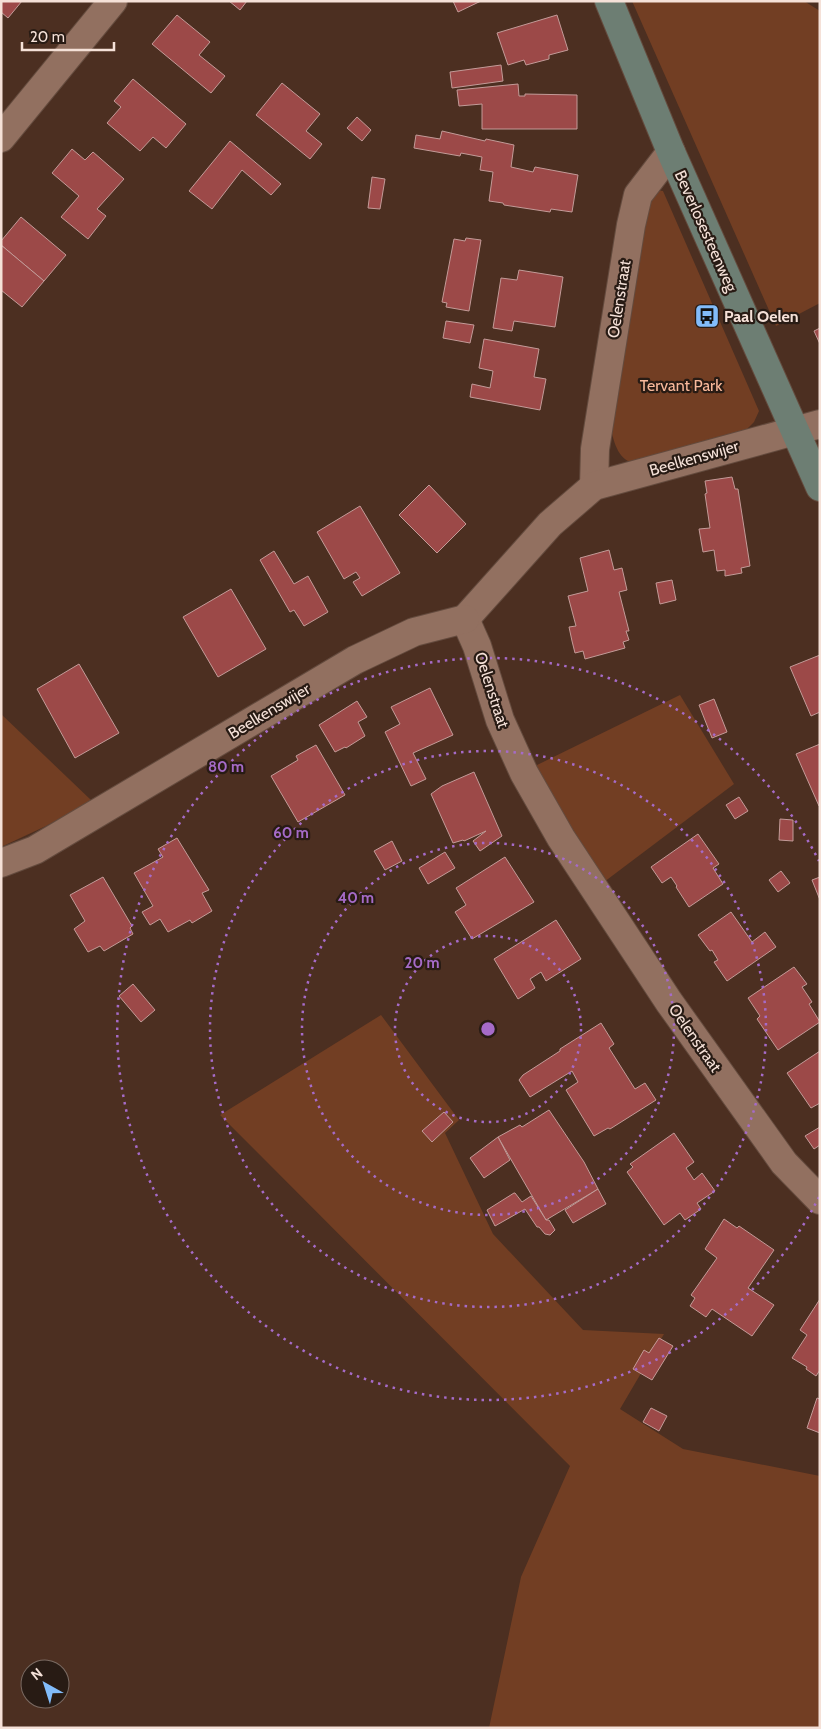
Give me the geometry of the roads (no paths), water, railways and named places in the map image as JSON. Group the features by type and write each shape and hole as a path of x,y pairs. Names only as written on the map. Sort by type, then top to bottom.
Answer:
{"street":[{"path":"1,138 113,1"},
{"name":"Beverlosesteenweg","path":"609,1 671,152 807,427 820,487"},
{"name":"Oelenstraat","path":"594,486 595,450 631,225 638,195 671,152"},
{"name":"Beelkenswijer","path":"594,486 807,427"},
{"path":"465,618 550,524 594,486"},
{"name":"Oelenstraat","path":"465,618 477,646 500,720 524,773 561,838 669,1002 778,1155 820,1200"},
{"name":"Beelkenswijer","path":"1,863 35,850 355,660 414,632 465,618"}],"place":[{"name":"Paal Oelen","path":"707,316"}],"park label":[{"name":"Tervant Park","path":"681,385"}]}
